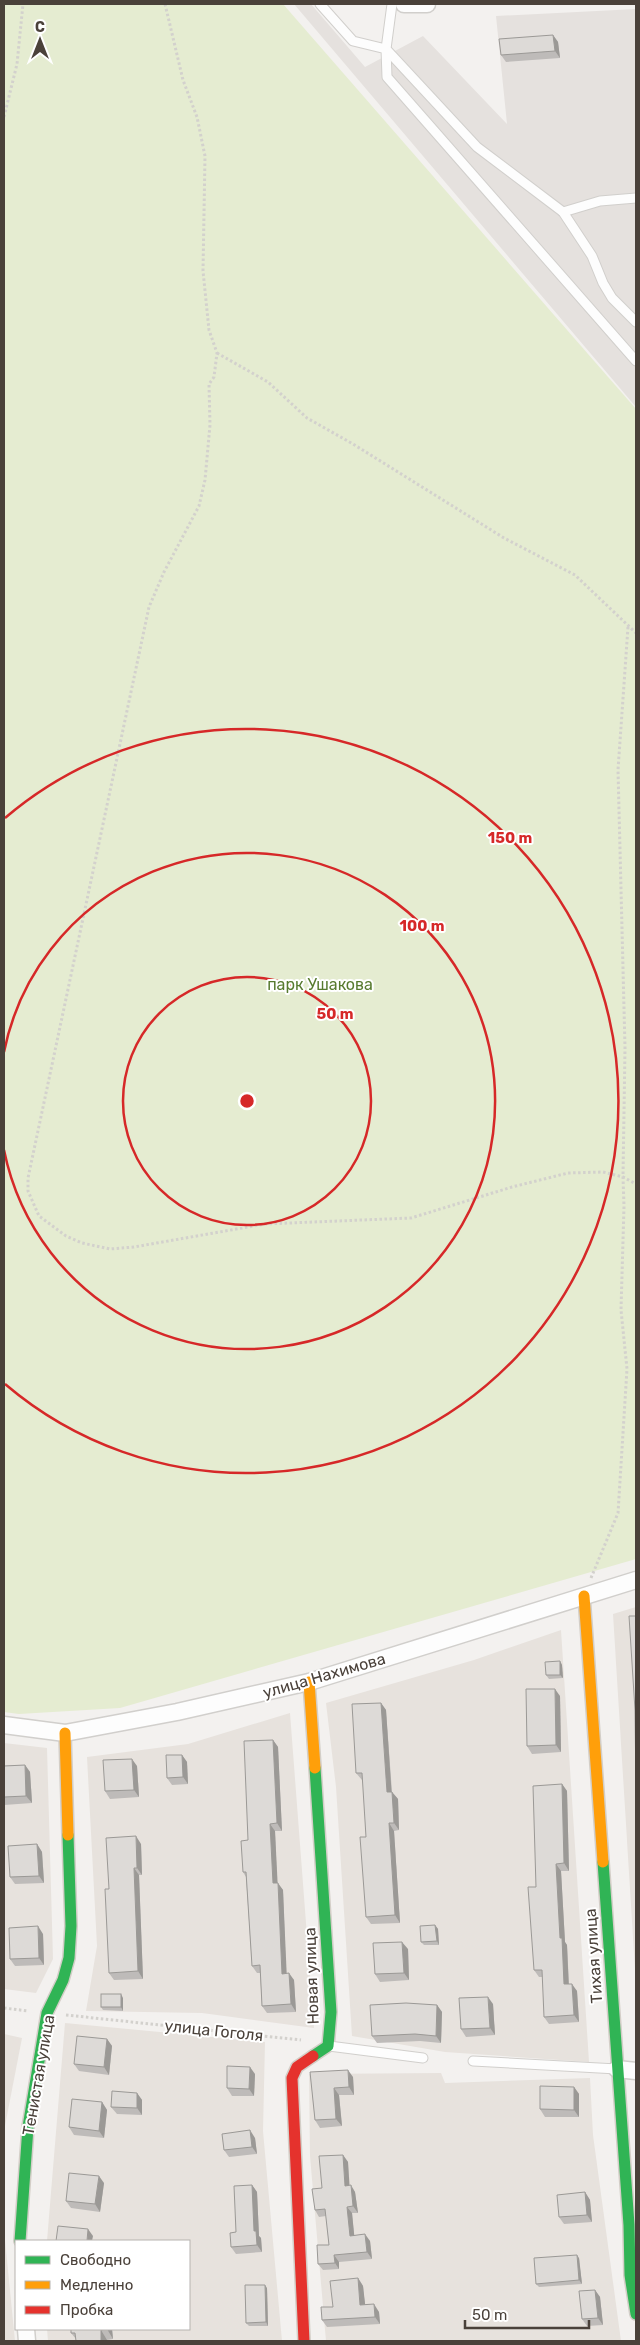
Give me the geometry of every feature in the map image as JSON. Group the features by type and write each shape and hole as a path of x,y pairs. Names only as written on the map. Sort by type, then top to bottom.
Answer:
{"street":[{"path":"404,4 427,4"},
{"name":"улица Нахимова","path":"4,1725 65,1733 177,1712 310,1682 636,1580"},
{"name":"Тихая улица","path":"584,1596 630,2275 636,2314"},
{"name":"Новая улица","path":"304,2341 292,2078 297,2067 328,2046 331,2012 310,1682"},
{"name":"Тенистая улица","path":"20,2240 28,2126 46,2013 63,1980 69,1958 65,1733"},
{"path":"617,2069 636,2071"}],"lane":[{"path":"320,4 353,41 386,49 477,147 563,212 592,256 602,282 612,298 636,322"},
{"path":"392,4 386,49 387,76 636,361"},
{"path":"563,212 600,201 636,198"},
{"path":"328,2046 423,2058"},
{"path":"473,2061 617,2069"}],"path":[{"path":"4,117 18,64 23,4"},
{"path":"165,4 183,80 197,117 205,156 203,271 209,330 217,354 214,377 209,384 210,425 205,480 199,506 164,572 149,607 28,1178 28,1191 39,1216 66,1236 82,1243 110,1249 134,1247 265,1224 411,1218 512,1187 568,1173 602,1172 623,1177 636,1184"},
{"path":"217,354 268,382 307,418 353,444 504,538 575,575 636,633"},
{"path":"584,1596 618,1513 627,1369 621,1310 625,1048 618,770 628,627"},
{"name":"улица Гоголя","path":"4,2008 302,2040"}],"shaded area":[{"path":"294,4 311,4 365,67 423,36 507,124 496,16 636,9 636,407"},
{"path":"636,1607 636,1986 613,1614"},
{"path":"561,1630 589,2062 445,2052 352,2036 336,1787 326,1703 474,1660"},
{"path":"290,1713 314,2028 202,2013 86,2011 97,1946 87,1757 188,1744"},
{"path":"4,1743 47,1748 53,1959 36,1993 4,1989"},
{"path":"65,2023 265,2042 263,2131 282,2341 48,2341 47,2330 190,2330 190,2240 47,2240"},
{"path":"4,2034 22,2038 4,2131"},
{"path":"441,2073 445,2083 590,2078 593,2135 621,2341 326,2341 310,2156 309,2074"},
{"path":"4,2230 15,2341 4,2341"}],"green space":[{"name":"парк Ушакова","path":"4,4 283,4 636,409 636,1559 120,1708 19,1714 4,1712"}],"building":[{"path":"553,35 555,51 501,55 499,39"},
{"path":"629,1616 636,1616 636,1791 635,1710"},
{"path":"560,1661 560,1675 546,1675 545,1662"},
{"path":"526,1689 555,1689 556,1745 527,1746"},
{"path":"381,1703 387,1792 392,1792 394,1823 389,1823 395,1915 366,1917 360,1837 366,1837 362,1773 356,1773 352,1704"},
{"path":"273,1740 277,1823 270,1824 273,1883 278,1883 282,1974 289,1973 291,2004 262,2006 260,1965 252,1966 246,1872 243,1872 241,1841 248,1840 244,1741"},
{"path":"166,1755 182,1755 183,1777 167,1778"},
{"path":"132,1759 134,1790 105,1791 103,1760"},
{"path":"25,1765 26,1796 4,1797 4,1766"},
{"path":"562,1784 564,1863 556,1864 564,1984 572,1984 574,2015 544,2017 542,1970 534,1970 528,1887 536,1887 533,1786"},
{"path":"136,1836 137,1868 134,1868 138,1971 109,1973 105,1889 109,1889 106,1838"},
{"path":"37,1844 39,1876 10,1877 8,1846"},
{"path":"435,1925 437,1941 421,1942 420,1926"},
{"path":"38,1926 39,1958 10,1959 9,1928"},
{"path":"402,1942 404,1973 375,1974 373,1943"},
{"path":"101,1994 121,1994 121,2007 101,2007"},
{"path":"488,1997 490,2028 461,2029 459,1998"},
{"path":"406,2003 437,2005 436,2036 415,2034 372,2036 370,2005"},
{"path":"77,2036 107,2039 104,2067 74,2064"},
{"path":"227,2066 250,2067 249,2089 227,2088"},
{"path":"348,2070 349,2087 334,2088 336,2119 315,2120 310,2072"},
{"path":"540,2086 574,2087 574,2110 540,2109"},
{"path":"112,2091 137,2093 137,2108 111,2107"},
{"path":"72,2099 102,2102 99,2131 69,2127"},
{"path":"250,2130 252,2147 224,2150 222,2134"},
{"path":"343,2155 345,2186 351,2185 353,2206 347,2207 350,2236 365,2234 367,2252 334,2255 335,2263 318,2264 317,2245 329,2245 325,2209 315,2210 312,2189 322,2188 319,2156"},
{"path":"69,2173 99,2176 95,2204 66,2201"},
{"path":"252,2185 254,2231 256,2231 257,2245 231,2247 230,2233 236,2232 234,2186"},
{"path":"585,2192 587,2215 559,2217 557,2195"},
{"path":"58,2226 88,2229 87,2240 56,2240"},
{"path":"577,2255 579,2280 536,2284 534,2258"},
{"path":"358,2278 360,2305 374,2304 375,2317 322,2320 321,2307 333,2307 330,2281"},
{"path":"245,2285 265,2285 266,2322 246,2323"},
{"path":"595,2290 598,2318 582,2319 579,2291"},
{"path":"71,2330 101,2330 101,2341 76,2341 75,2333 71,2333"}],"traffic: fast":[{"path":"313,2056 328,2046 331,2012 315,1768"},
{"path":"20,2240 28,2127 47,2013 63,1980 69,1958 71,1926 68,1835"},
{"path":"603,1862 629,2225 630,2275 636,2314"}],"traffic: slow":[{"path":"584,1596 603,1862"},
{"path":"309,1682 315,1768"},
{"path":"65,1733 68,1835"}],"traffic: jam":[{"path":"304,2341 292,2078 297,2067 313,2056"}]}
